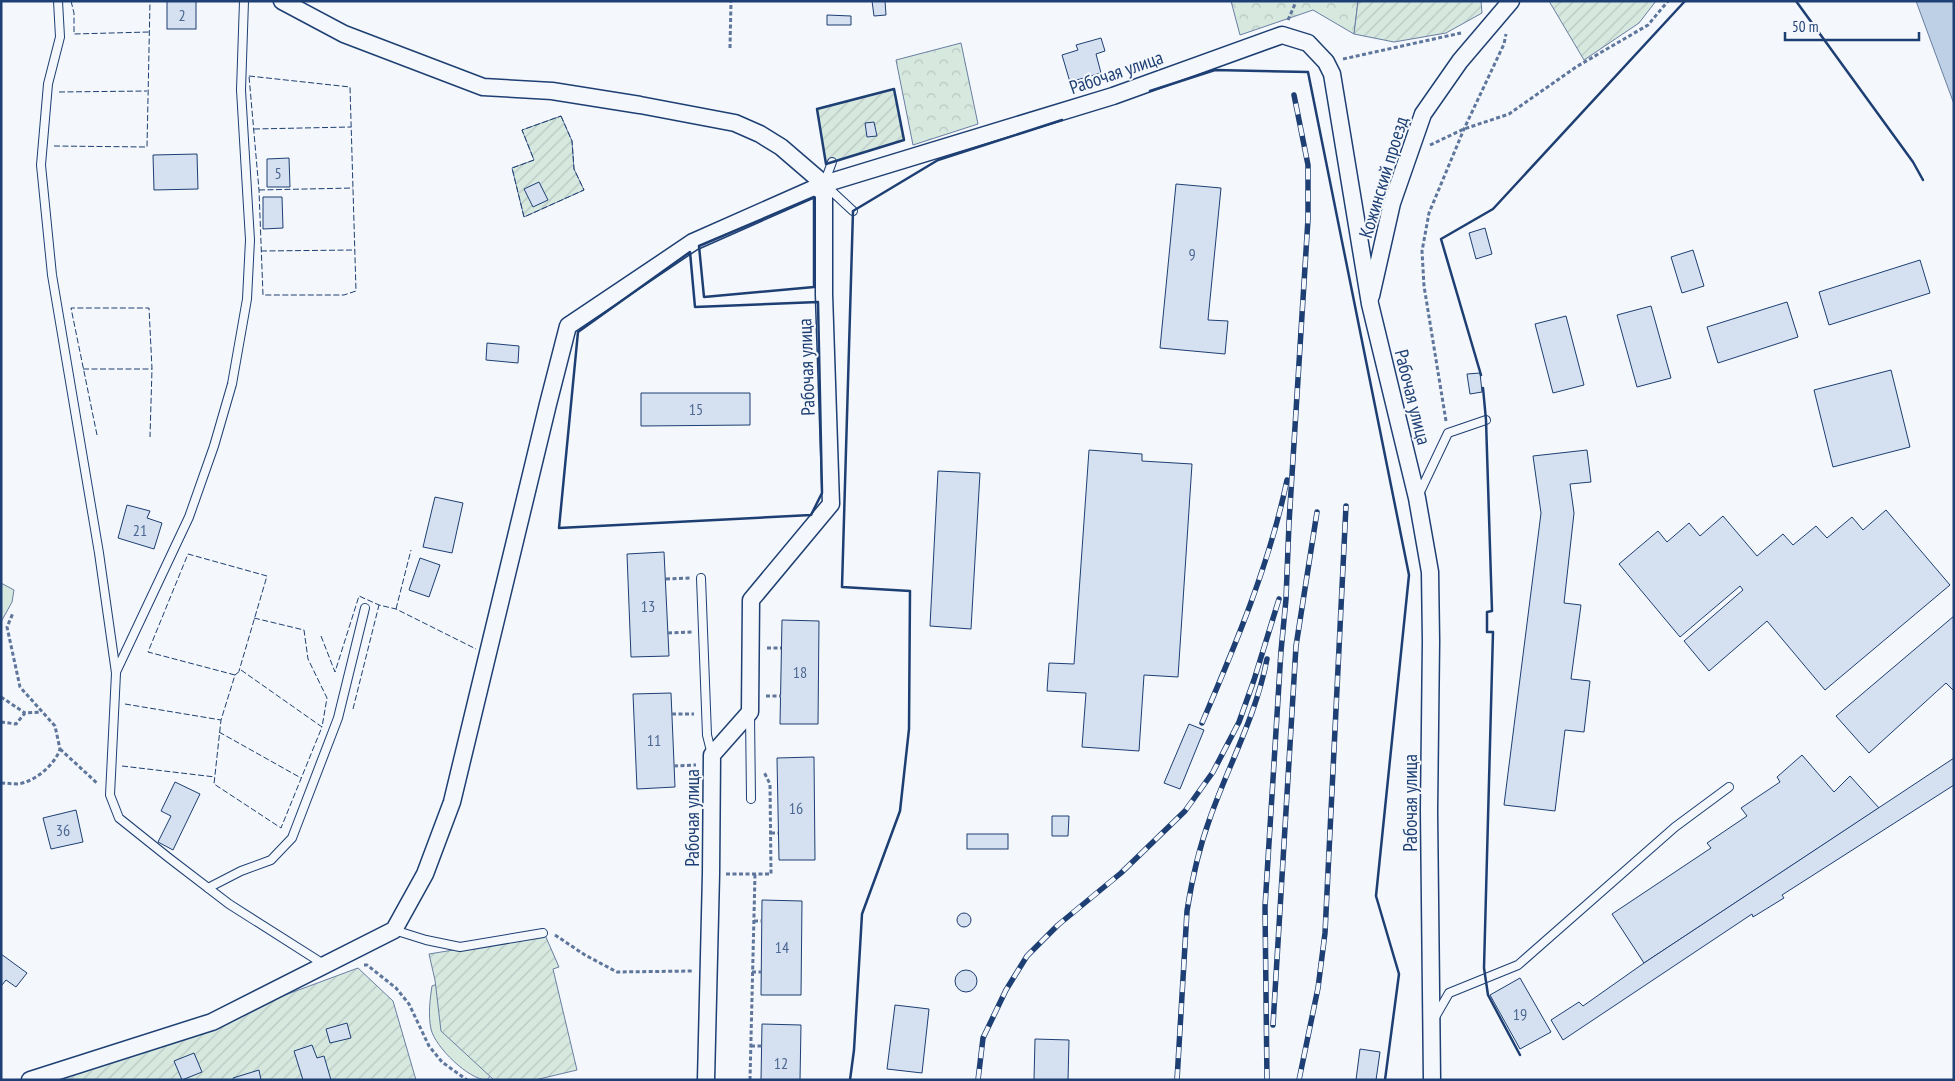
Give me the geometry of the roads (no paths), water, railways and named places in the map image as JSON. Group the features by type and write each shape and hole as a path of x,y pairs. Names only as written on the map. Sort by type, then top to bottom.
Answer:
{"street":[{"path":"30,1080 212,1022 394,930 426,874 452,802 568,326 693,242 824,184 781,147 760,134 735,123 552,91 483,87 344,34 282,1"},
{"name":"Кожинский проезд","path":"1370,304 1392,204 1422,114 1460,61 1511,1"},
{"name":"Рабочая улица","path":"706,1080 712,760 750,712 751,600 831,504 826,492 824,184 1113,96 1282,34 1308,43 1326,62 1332,74 1370,304 1417,498 1430,572 1429,811 1432,1080"}],"lane":[{"path":"58,1 60,37 48,84 41,165 52,276 99,553 116,673 110,795 120,818 208,888 229,904 325,965"},
{"path":"116,673 189,517 214,446 232,384 247,300 250,240 241,90 244,1"},
{"path":"832,162 824,184 854,212"},
{"path":"1417,498 1448,433 1486,420"},
{"path":"701,578 707,735 712,760"},
{"path":"208,888 241,871 271,860 292,838 338,718 365,608"},
{"path":"750,712 751,799"},
{"path":"1431,1025 1449,994 1518,965 1676,826 1730,787"},
{"path":"394,930 426,940 460,947 543,933"}],"water":[{"path":"1916,1 1954,1 1954,104"}],"railway":[{"path":"1267,1080 1265,907 1286,599 1308,219 1308,165 1294,95"},
{"path":"1202,723 1239,634 1261,573 1280,511 1287,480"},
{"path":"1299,1080 1318,988 1325,933 1346,506"},
{"path":"1273,1025 1296,646 1317,512"},
{"path":"978,1080 983,1038 1006,990 1027,956 1058,925 1121,873 1185,811 1213,772 1239,722 1279,599"},
{"path":"1177,1080 1187,911 1194,875 1206,829 1249,720 1267,659"}]}
